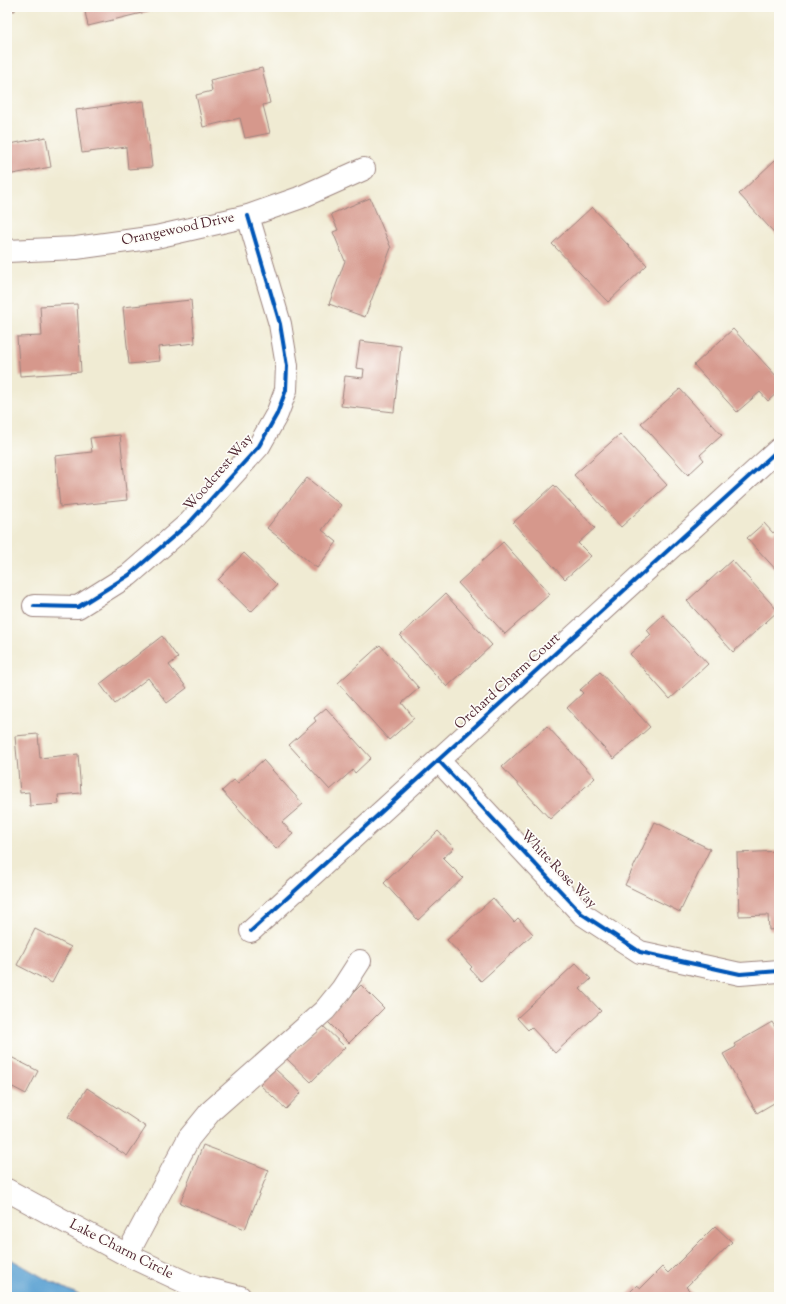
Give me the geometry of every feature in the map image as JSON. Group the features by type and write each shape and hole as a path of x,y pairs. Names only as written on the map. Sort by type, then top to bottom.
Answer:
{"street":[{"name":"Orangewood Drive","path":"7,250 76,248 156,237 248,216 299,198 364,169"},
{"name":"Woodcrest Way","path":"34,606 78,607 129,575 190,522 259,446 277,414 286,390 287,366 280,324 248,216"},
{"name":"Orchard Charm Court","path":"251,931 779,449"},
{"name":"White Rose Way","path":"438,760 582,914 640,952 740,974 779,971"},
{"path":"127,1255 189,1138 211,1111 325,1010 342,989 360,960"},
{"name":"Lake Charm Circle","path":"7,1190 127,1255 191,1285 240,1297"}],"water":[{"path":"7,1257 44,1278 83,1297 7,1297"}],"building":[{"path":"7,7 15,7 15,11 7,10"},
{"path":"84,7 154,7 154,10 88,26"},
{"path":"262,68 270,103 263,105 270,133 245,138 240,118 203,127 196,95 212,91 210,80"},
{"path":"144,101 152,167 128,169 126,147 82,153 76,110"},
{"path":"7,134 10,144 46,137 51,167 7,175"},
{"path":"775,160 779,164 779,238 739,194"},
{"path":"370,198 391,248 365,317 329,304 345,261 333,232 338,230 331,214"},
{"path":"592,207 647,265 608,302 552,244"},
{"path":"191,300 195,343 158,347 160,361 129,364 123,307"},
{"path":"77,304 81,372 20,376 17,337 42,336 40,306"},
{"path":"733,329 779,379 779,391 768,401 760,392 737,412 694,365"},
{"path":"360,341 401,346 394,412 341,406 345,376 363,378 364,369 356,368"},
{"path":"680,389 722,435 700,455 704,460 688,475 641,423"},
{"path":"620,434 667,485 621,527 574,475"},
{"path":"120,435 127,500 60,507 55,456 92,452 90,438"},
{"path":"307,478 341,505 322,530 337,542 317,568 267,528"},
{"path":"554,485 595,528 578,543 591,556 565,579 513,523"},
{"path":"764,523 773,533 779,528 779,573 747,538"},
{"path":"503,542 550,594 505,634 458,583"},
{"path":"244,553 277,585 251,612 218,580"},
{"path":"732,560 778,611 733,652 687,601"},
{"path":"445,594 492,645 447,687 400,636"},
{"path":"663,615 708,664 670,699 630,654 651,635 647,630"},
{"path":"162,636 178,658 169,665 187,688 167,703 148,678 115,704 100,684"},
{"path":"380,645 419,688 402,703 414,718 389,740 338,683"},
{"path":"600,672 650,727 614,759 567,708 583,693 580,690"},
{"path":"326,708 371,758 355,773 353,770 330,790 289,745 316,721 314,718"},
{"path":"547,726 595,778 550,819 502,767"},
{"path":"38,734 40,758 78,754 81,793 58,795 59,804 30,806 29,792 20,793 15,736"},
{"path":"263,760 303,804 282,822 293,834 276,849 222,791 234,780 238,783"},
{"path":"655,822 710,849 680,912 625,885"},
{"path":"438,831 454,848 443,858 463,878 418,920 384,883"},
{"path":"779,851 779,929 769,930 768,915 739,916 737,853"},
{"path":"493,898 514,922 518,918 533,934 481,981 470,969 472,967 447,940"},
{"path":"35,929 71,947 52,983 17,965"},
{"path":"576,963 591,979 580,989 601,1011 555,1053 531,1027 528,1030 517,1018"},
{"path":"361,985 384,1008 349,1043 326,1020"},
{"path":"772,1022 779,1034 779,1100 757,1113 723,1054 736,1047 734,1044"},
{"path":"321,1024 345,1047 311,1082 287,1059"},
{"path":"7,1055 38,1071 26,1094 7,1084"},
{"path":"275,1069 301,1093 286,1109 260,1085"},
{"path":"87,1088 146,1127 127,1156 68,1117"},
{"path":"203,1145 269,1170 245,1229 180,1203"},
{"path":"715,1226 732,1242 686,1287 693,1294 690,1297 629,1297 627,1295 637,1285 641,1288 662,1267 668,1273"}],"cycle path":[{"path":"34,606 78,607 129,575 190,522 259,446 277,414 286,390 287,366 280,324 248,216"},
{"path":"251,931 779,449"},
{"path":"438,760 582,914 640,952 740,974 779,971"}]}
